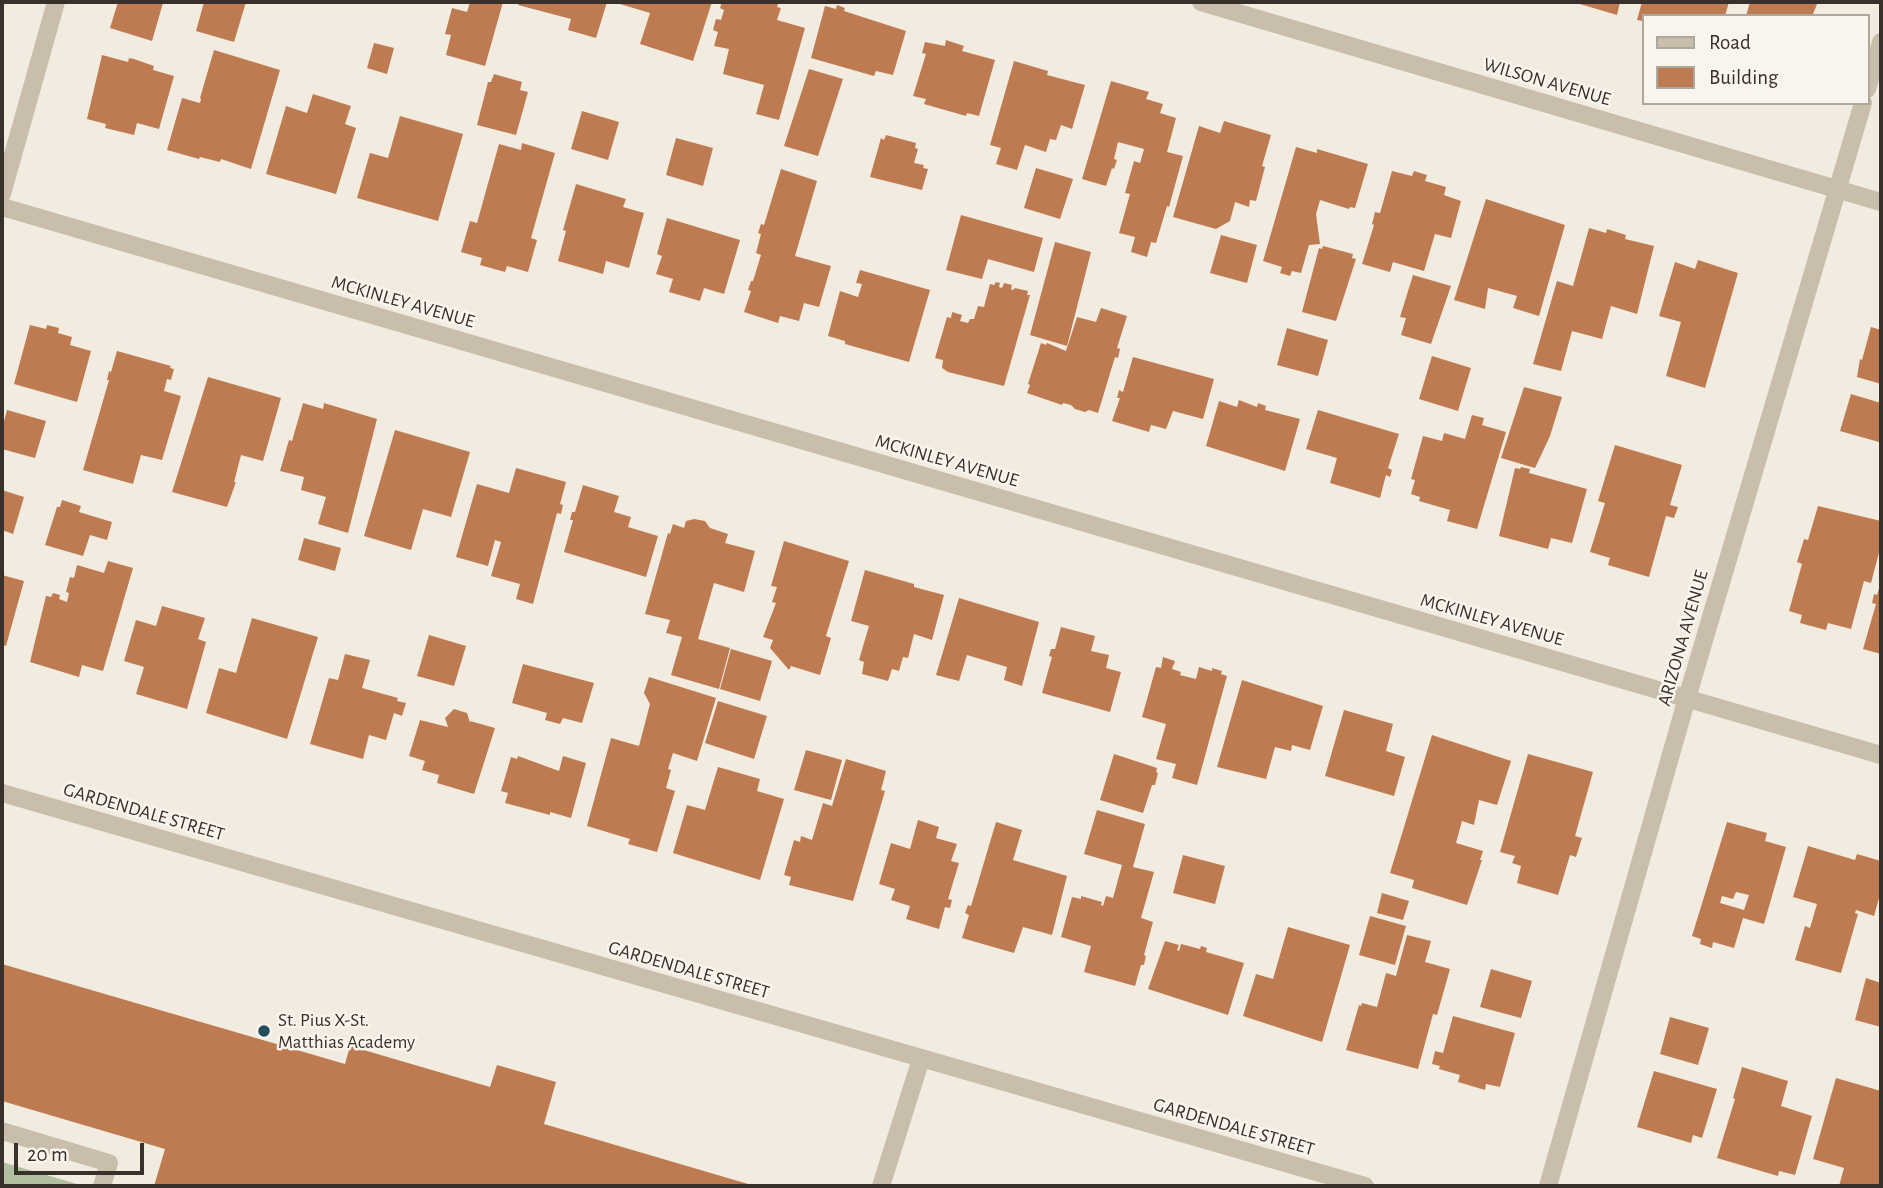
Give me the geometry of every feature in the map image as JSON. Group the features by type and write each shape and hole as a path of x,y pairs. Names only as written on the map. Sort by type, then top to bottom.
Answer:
{"street":[{"path":"2,194 56,2"},
{"name":"WILSON AVENUE","path":"1200,2 1881,202"},
{"path":"1869,82 1881,42"},
{"name":"ARIZONA AVENUE","path":"1548,1186 1687,698 1862,105"},
{"name":"MCKINLEY AVENUE","path":"2,207 1881,755"},
{"name":"GARDENDALE STREET","path":"2,793 1365,1186"},
{"path":"881,1186 921,1059"},
{"path":"2,1130 109,1163 102,1186"}],"green space":[{"path":"2,1162 77,1184 77,1186 2,1186"}],"building":[{"path":"118,2 163,3 152,41 110,28"},
{"path":"204,2 246,2 234,42 196,31"},
{"path":"470,2 503,2 485,66 446,55 451,35 445,34 452,8 467,12"},
{"path":"519,2 607,2 596,38 568,30 571,19 518,5"},
{"path":"712,2 693,61 640,44 650,13 620,4"},
{"path":"722,2 779,2 777,7 781,8 777,20 805,28 779,120 756,114 764,85 723,74 729,49 714,46 718,32 713,30 716,19 721,20 724,10 720,8"},
{"path":"1573,2 1620,2 1617,15"},
{"path":"1642,2 1729,2 1726,14 1642,14 1642,21 1637,20"},
{"path":"1750,2 1818,2 1813,14 1747,14"},
{"path":"837,5 845,8 844,11 906,31 893,75 876,71 874,76 811,58 825,6 836,9"},
{"path":"946,40 964,46 962,51 995,60 979,116 967,113 966,116 924,104 926,99 913,96 926,54 922,53 925,42 945,46"},
{"path":"374,43 394,48 387,74 367,68"},
{"path":"214,50 280,70 251,169 221,159 220,162 200,157 199,159 167,150 182,98 200,103"},
{"path":"102,55 128,62 129,58 134,59 154,66 153,70 174,76 159,129 137,123 134,135 105,128 106,124 87,119"},
{"path":"1014,61 1048,71 1047,75 1085,85 1072,129 1061,125 1056,140 1050,139 1046,152 1025,145 1017,170 996,164 1001,148 990,145"},
{"path":"809,69 843,79 818,156 784,146"},
{"path":"494,74 522,82 520,90 528,92 516,135 477,125 488,82 491,82"},
{"path":"1111,81 1149,92 1146,99 1163,104 1160,113 1176,118 1167,152 1183,156 1169,207 1167,206 1156,243 1151,242 1147,257 1131,252 1135,237 1119,233 1130,194 1125,193 1134,161 1140,163 1144,149 1118,142 1114,159 1117,160 1106,186 1082,179"},
{"path":"313,94 351,106 345,124 356,128 336,194 266,174 286,106 307,113"},
{"path":"582,111 619,122 608,160 571,149"},
{"path":"400,116 463,134 438,221 357,198 370,153 388,158"},
{"path":"1224,121 1271,135 1256,201 1250,200 1249,207 1235,202 1230,221 1216,229 1173,217 1199,126 1220,133"},
{"path":"886,135 916,143 915,148 918,149 914,163 924,165 923,168 928,169 922,190 870,177 881,138 884,140"},
{"path":"676,138 713,148 703,186 666,175"},
{"path":"522,143 555,153 531,238 537,240 528,272 507,266 505,272 480,265 482,258 461,252 470,221 477,223 499,144 521,150"},
{"path":"1296,147 1317,153 1317,149 1368,164 1355,208 1349,209 1320,200 1316,214 1320,244 1309,245 1301,273 1292,271 1290,276 1280,273 1282,267 1263,261"},
{"path":"1036,168 1073,179 1060,219 1024,208"},
{"path":"781,169 817,181 795,256 831,266 819,307 804,303 799,321 780,316 778,323 744,312 751,291 748,290 761,255 756,253 761,234 758,233 761,224 764,225"},
{"path":"1392,171 1412,176 1414,171 1427,175 1425,181 1446,187 1444,195 1461,201 1451,238 1435,234 1424,271 1393,262 1390,272 1362,264 1374,225 1375,212 1380,213"},
{"path":"576,184 626,199 623,207 644,213 629,268 606,261 603,274 558,261 566,231 563,230"},
{"path":"1486,199 1565,225 1539,316 1513,308 1517,296 1488,288 1485,309 1454,300"},
{"path":"961,215 1043,238 1034,272 988,259 982,279 946,270"},
{"path":"667,218 740,240 724,294 704,288 700,301 669,292 673,279 656,274 662,256 657,254"},
{"path":"1589,228 1606,233 1607,229 1626,235 1625,239 1654,246 1637,314 1611,306 1602,339 1572,331 1561,371 1533,364 1557,281 1573,286"},
{"path":"1221,235 1257,245 1247,283 1210,273"},
{"path":"1055,242 1091,252 1067,346 1030,335"},
{"path":"1323,246 1353,254 1352,258 1356,259 1336,321 1302,312 1319,248 1322,249"},
{"path":"1698,260 1738,273 1705,388 1666,376 1681,322 1659,316 1675,262 1695,269"},
{"path":"860,270 930,290 909,362 845,344 845,341 828,336 840,291 858,297 862,284 856,283"},
{"path":"1413,275 1451,286 1431,344 1401,335 1406,318 1400,317"},
{"path":"996,282 1000,283 999,287 1002,288 1004,283 1012,285 1011,289 1028,291 1027,295 1030,295 1004,386 948,372 942,368 943,360 935,358 947,317 951,318 952,312 962,315 960,321 968,323 970,319 974,319 978,306 984,307 990,284 994,285"},
{"path":"1101,308 1127,316 1117,348 1120,349 1118,358 1115,357 1098,413 1089,410 1085,412 1071,405 1062,405 1027,393 1041,343 1066,351 1077,317 1096,322"},
{"path":"30,325 46,329 47,325 59,328 58,333 72,337 70,345 91,351 77,402 14,384"},
{"path":"1871,327 1881,330 1881,384 1857,377"},
{"path":"1287,328 1328,340 1318,376 1277,365"},
{"path":"117,351 171,366 170,368 174,369 171,380 167,379 164,391 181,396 162,460 141,455 133,484 83,470 109,380 109,371 111,372"},
{"path":"1432,356 1471,368 1458,411 1419,399"},
{"path":"1133,357 1214,379 1203,419 1173,411 1166,429 1151,425 1149,432 1112,421 1120,398 1117,398 1119,390 1123,392"},
{"path":"208,377 281,398 263,461 241,455 236,482 227,507 172,492"},
{"path":"1524,387 1562,397 1550,436 1535,468 1501,458"},
{"path":"1851,394 1881,403 1879,442 1840,431"},
{"path":"1239,400 1257,407 1258,403 1266,406 1265,410 1300,419 1285,471 1206,446 1219,401 1237,407"},
{"path":"303,403 323,409 324,403 377,419 348,533 318,524 326,497 301,490 304,477 280,471"},
{"path":"7,410 46,421 35,458 2,449 2,429"},
{"path":"1318,410 1399,434 1388,468 1392,470 1390,477 1386,475 1380,498 1330,483 1337,458 1306,449"},
{"path":"1472,415 1484,418 1482,425 1506,432 1477,529 1447,521 1450,510 1419,501 1420,497 1411,494 1415,480 1411,479 1423,436 1442,441 1444,433 1465,439"},
{"path":"395,430 470,452 451,517 423,509 411,550 364,536"},
{"path":"1615,445 1682,465 1670,505 1678,507 1674,518 1666,516 1649,577 1608,565 1610,558 1590,552 1605,503 1598,501"},
{"path":"516,468 566,482 560,504 563,505 561,514 557,513 533,604 516,599 520,584 491,576 501,542 495,540 488,566 456,557 477,484 509,493"},
{"path":"1515,468 1530,469 1529,473 1587,489 1572,543 1551,538 1548,549 1499,536"},
{"path":"583,485 619,496 614,512 631,517 628,527 658,536 646,577 564,552 573,520 570,520 572,512 575,512"},
{"path":"2,490 24,497 13,534 2,530"},
{"path":"62,500 81,506 79,512 112,522 107,540 90,535 83,556 45,545 57,507 60,507"},
{"path":"1818,506 1881,521 1881,545 1871,583 1864,581 1851,629 1828,623 1826,630 1800,623 1802,615 1789,611 1802,564 1797,562 1804,539 1808,540"},
{"path":"686,521 705,521 710,528 728,534 725,543 755,551 744,592 714,583 698,639 730,648 719,689 671,675 682,637 666,633 670,620 645,614 668,533 670,534 673,524 684,528"},
{"path":"304,538 341,548 335,571 298,560"},
{"path":"784,541 849,561 826,636 831,638 820,675 791,666 789,670 770,648 773,640 763,637 776,603 772,602 777,587 771,586"},
{"path":"108,561 133,568 103,671 82,665 79,677 30,662 46,596 51,597 53,593 60,595 59,599 67,602 69,593 66,592 70,577 74,578 77,565 104,573"},
{"path":"865,570 944,595 932,640 914,634 908,658 903,657 899,671 892,669 888,681 862,674 864,662 859,660 869,626 851,621"},
{"path":"2,575 24,581 6,646 2,645"},
{"path":"1881,582 1881,654 1863,649 1876,604 1872,603 1874,594 1877,595"},
{"path":"959,598 1039,622 1022,686 1004,680 1007,667 967,655 959,681 936,675"},
{"path":"162,606 205,618 198,639 206,642 187,709 136,694 144,667 124,661 136,620 156,626"},
{"path":"252,618 318,637 287,739 206,713 219,668 236,673"},
{"path":"1061,627 1095,636 1091,651 1109,655 1106,668 1121,672 1110,712 1042,693 1052,657 1049,656 1051,649 1055,649"},
{"path":"429,635 466,646 454,686 417,676"},
{"path":"731,649 772,661 760,701 720,689"},
{"path":"345,654 370,660 362,688 398,698 397,701 406,703 402,716 394,713 386,740 369,735 363,759 310,744 329,678 338,680"},
{"path":"1163,657 1175,661 1172,669 1181,672 1180,675 1196,679 1199,667 1222,671 1221,674 1227,676 1197,785 1172,778 1176,764 1156,759 1166,724 1142,717 1156,667 1161,668"},
{"path":"523,664 594,683 582,723 563,718 560,724 545,720 547,713 512,703"},
{"path":"649,677 716,698 697,761 673,753 666,788 675,791 657,852 628,844 630,839 587,826 611,738 639,746 650,704 644,693"},
{"path":"1242,680 1323,706 1310,750 1292,745 1291,751 1275,747 1266,779 1217,767"},
{"path":"718,701 767,716 754,759 705,743"},
{"path":"454,709 467,713 470,723 495,728 474,794 437,783 439,775 422,770 425,761 409,756 420,720 448,727 445,718"},
{"path":"1344,710 1393,724 1386,751 1405,757 1394,796 1325,776"},
{"path":"1432,735 1511,761 1497,805 1479,800 1474,825 1462,821 1456,843 1483,851 1467,905 1412,888 1414,880 1390,873"},
{"path":"806,750 842,760 831,800 794,790"},
{"path":"1114,754 1157,768 1155,785 1152,785 1143,813 1100,800"},
{"path":"1528,754 1593,772 1575,836 1582,838 1576,857 1570,855 1558,895 1517,883 1521,866 1512,863 1515,856 1500,852"},
{"path":"518,756 559,771 563,756 586,763 571,818 505,803 508,793 501,791 511,757 517,759"},
{"path":"846,759 886,771 881,790 885,791 853,901 789,885 791,877 784,875 794,840 800,842 801,836 812,840 823,803 832,806"},
{"path":"718,767 760,779 757,791 784,799 760,880 673,853 687,805 705,810"},
{"path":"1097,810 1145,824 1133,867 1154,872 1141,918 1153,922 1144,965 1141,965 1135,986 1084,972 1091,946 1061,937 1072,897 1081,899 1081,896 1102,902 1103,906 1106,896 1113,898 1122,865 1084,854"},
{"path":"918,820 939,827 936,838 957,844 951,861 959,863 948,899 952,900 950,908 945,907 939,929 906,919 910,906 891,900 895,889 879,884 891,843 910,849"},
{"path":"996,822 1022,830 1013,860 1067,876 1052,935 1023,927 1014,953 962,938 969,915 965,913 968,905 971,906"},
{"path":"1727,822 1767,833 1765,841 1786,847 1764,924 1743,918 1734,948 1713,942 1712,948 1700,944 1701,939 1692,936","holes":["1736,892 1749,895 1744,910 1720,903 1722,896 1733,899"]},
{"path":"1808,846 1855,860 1857,854 1881,861 1881,891 1874,916 1856,910 1855,913 1858,914 1841,973 1795,960 1805,926 1810,928 1817,904 1793,897"},
{"path":"1183,855 1225,866 1215,904 1173,893"},
{"path":"1382,893 1409,901 1403,920 1377,913"},
{"path":"1370,916 1406,926 1395,965 1359,955"},
{"path":"1288,927 1350,945 1322,1042 1243,1016 1256,974 1273,979"},
{"path":"1407,935 1431,941 1425,962 1450,969 1437,1015 1433,1014 1418,1069 1346,1050 1359,1005 1362,1003 1377,1007 1386,973 1396,976"},
{"path":"1165,941 1179,945 1179,951 1181,944 1200,949 1201,946 1207,948 1206,952 1244,963 1228,1015 1148,989"},
{"path":"2,964 345,1064 350,1046 490,1087 497,1065 556,1082 544,1124 755,1186 154,1186 165,1149 2,1101"},
{"path":"1491,969 1532,981 1521,1018 1480,1007"},
{"path":"1866,978 1881,983 1881,1027 1855,1020"},
{"path":"1453,1016 1515,1033 1500,1087 1486,1084 1485,1090 1458,1082 1460,1075 1432,1064 1435,1051 1443,1053"},
{"path":"1670,1017 1709,1028 1698,1065 1660,1054"},
{"path":"1742,1067 1788,1081 1781,1106 1812,1116 1795,1175 1779,1171 1778,1176 1717,1158"},
{"path":"1654,1071 1717,1089 1702,1138 1693,1135 1691,1143 1637,1127"},
{"path":"1836,1078 1881,1091 1881,1186 1839,1186 1844,1168 1813,1159"}],"place":[{"name":"St. Pius X-St. Matthias Academy","path":"264,1031"}]}
